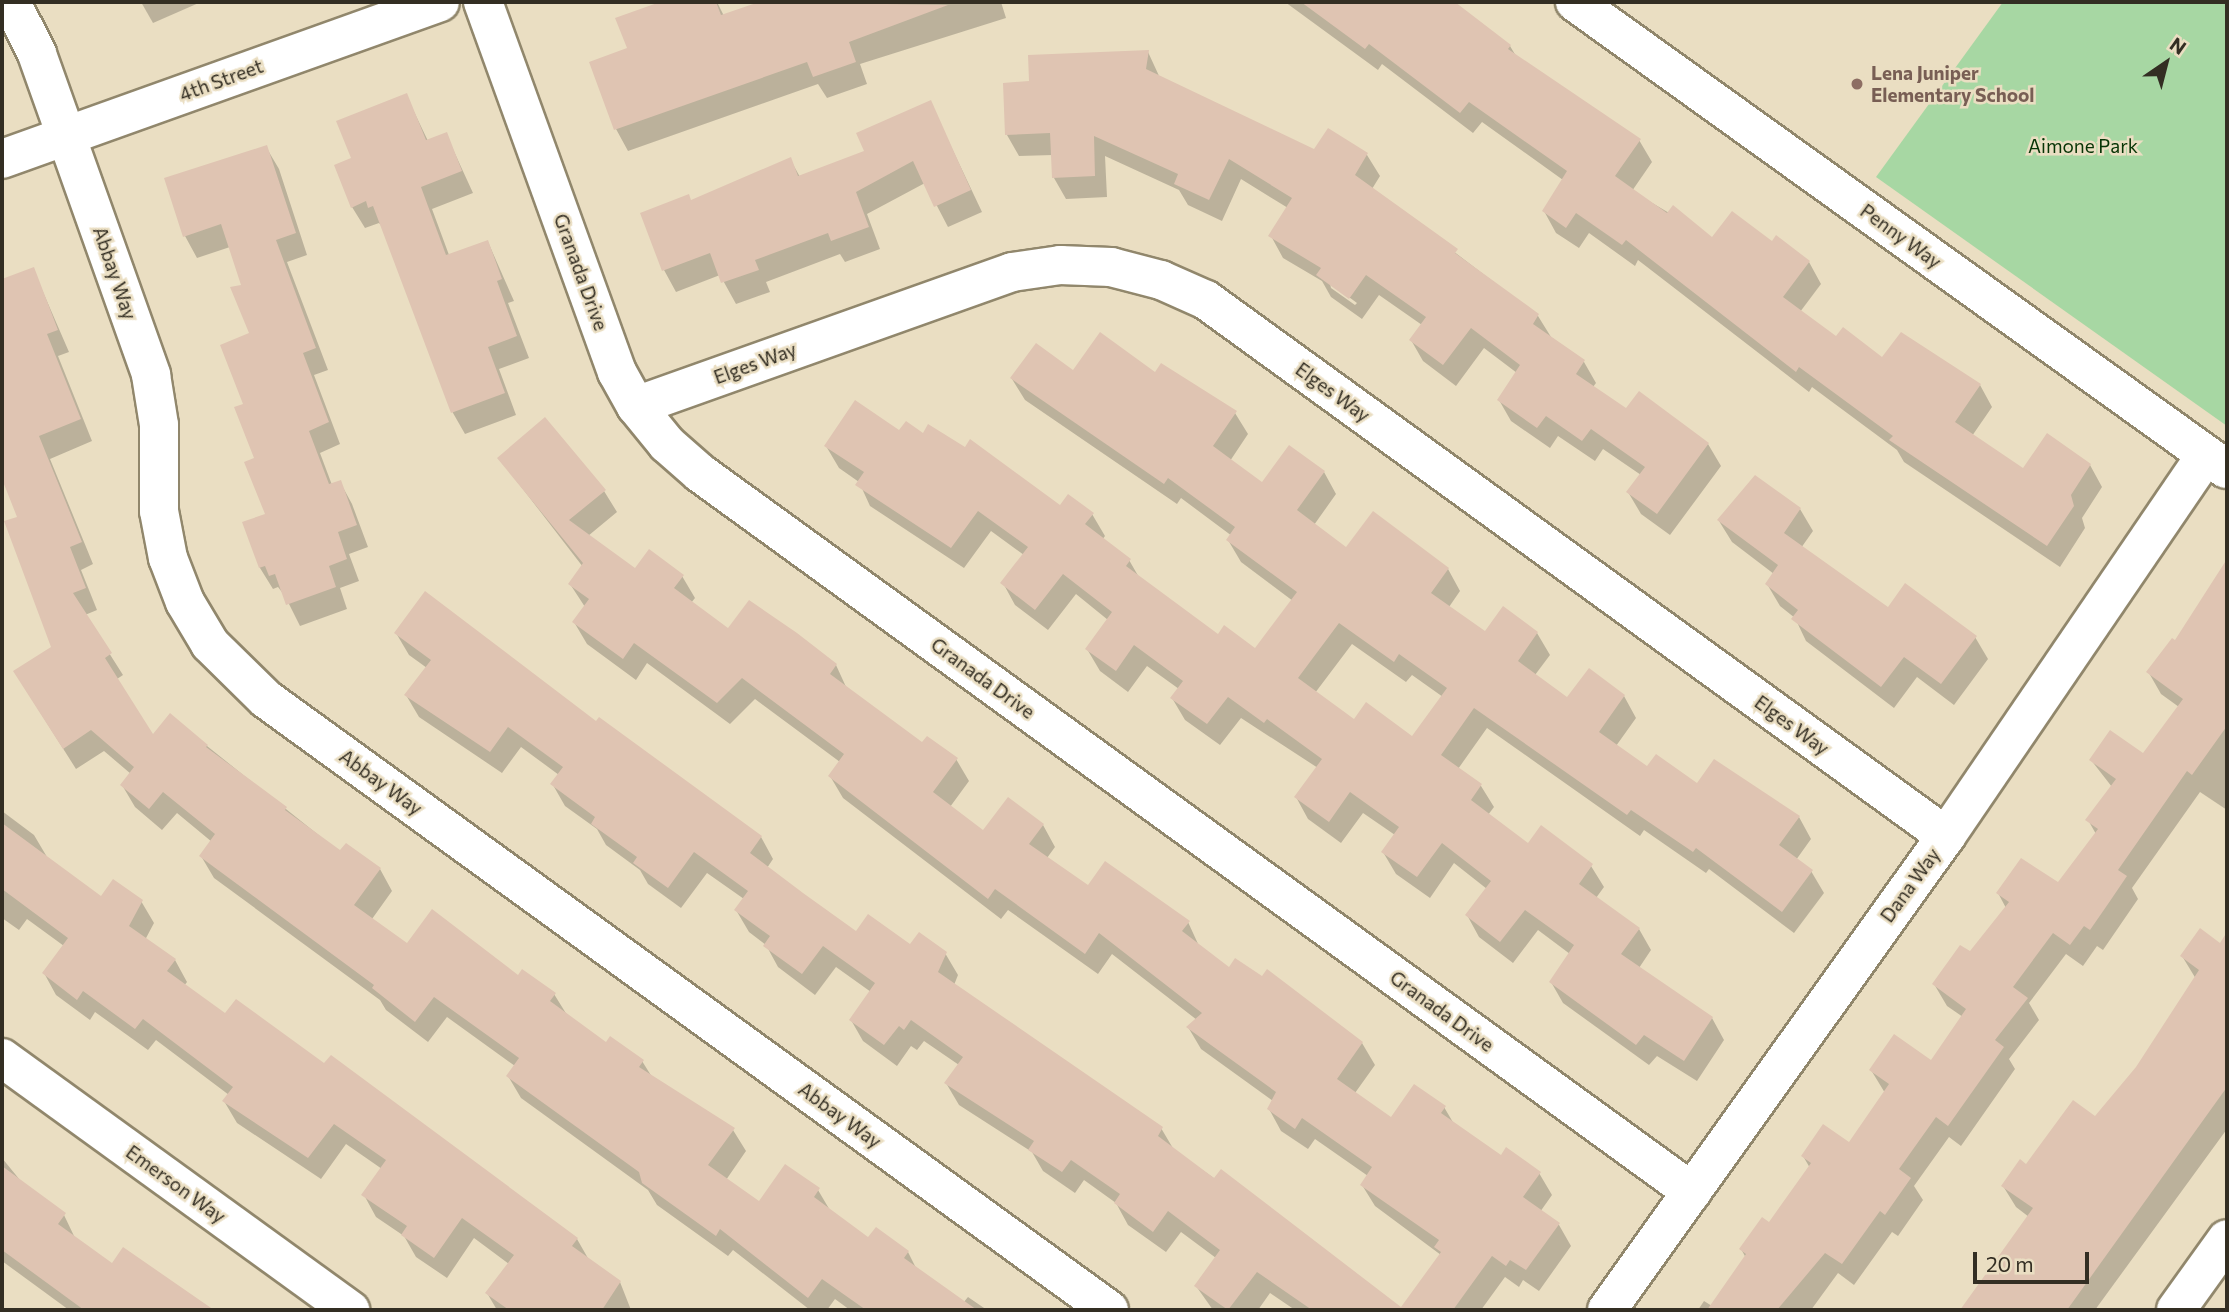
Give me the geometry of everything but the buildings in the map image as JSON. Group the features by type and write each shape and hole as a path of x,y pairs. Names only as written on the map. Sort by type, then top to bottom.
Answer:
{"street":[{"name":"Abbay Way","path":"11,2 37,54 151,375 159,425 159,511 167,558 185,602 210,644 266,699 1110,1310"},
{"name":"4th Street","path":"2,159 440,2"},
{"name":"Granada Drive","path":"483,2 617,372 636,406 667,444 700,473 1692,1192"},
{"name":"Penny Way","path":"1575,2 2216,462"},
{"name":"Elges Way","path":"636,406 1012,272 1060,265 1111,267 1161,280 1206,300 1946,836"},
{"name":"Dana Way","path":"1607,1310 2216,462"},
{"name":"Emerson Way","path":"2,1058 350,1310"},
{"path":"2176,1310 2227,1239"}],"green space":[{"name":"Aimone Park","path":"2003,2 2227,2 2227,426 1876,177"}],"place":[{"name":"Lena Juniper Elementary School","path":"1857,84"}]}
